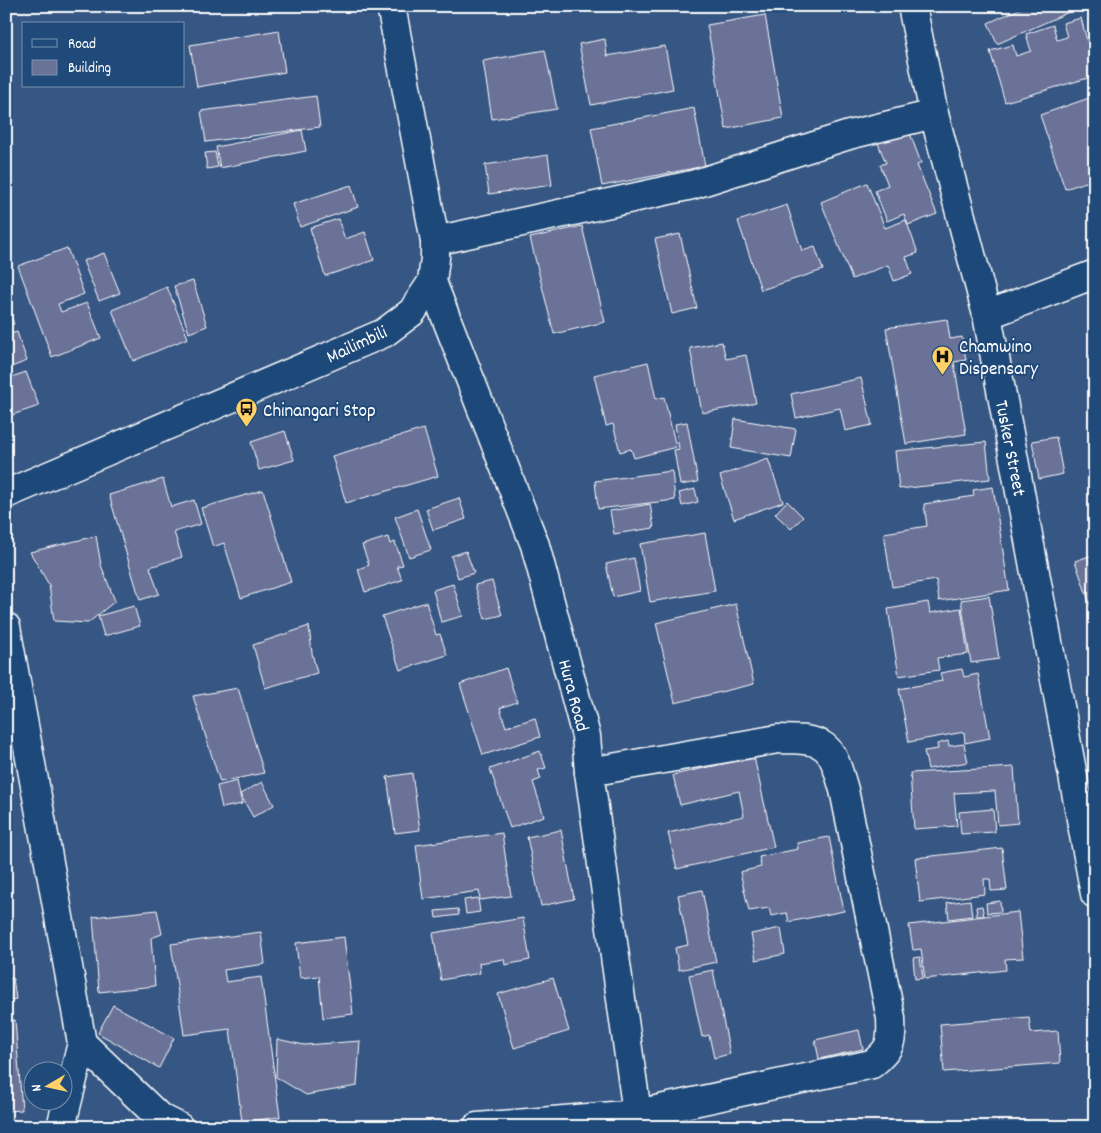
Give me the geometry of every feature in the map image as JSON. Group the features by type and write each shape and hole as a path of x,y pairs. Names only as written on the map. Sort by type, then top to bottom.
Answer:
{"street":[{"name":"Mailimbili","path":"6,494 384,333 412,312 432,282 435,241 391,6"},
{"name":"Tusker Street","path":"912,6 934,114 987,315 1095,894"},
{"path":"435,241 692,185 849,135 934,114"},
{"path":"987,315 1095,274"},
{"name":"Hura Road","path":"432,282 535,545 586,736 589,772 638,1120"},
{"path":"6,627 82,1043 61,1127"},
{"path":"477,1127 638,1120 872,1064 883,1055 892,1041 891,1018 844,790 837,764 828,749 808,739 778,739 589,772"},
{"path":"82,1043 159,1117 179,1127"}],"building":[{"path":"1026,6 1078,6 1078,8 997,44 988,23"},
{"path":"765,15 783,118 726,129 707,25"},
{"path":"1081,18 1091,56 1095,55 1095,76 1005,102 990,51 1013,45 1016,56 1031,51 1026,34 1053,25 1057,40 1067,37 1063,23"},
{"path":"279,30 285,72 197,87 190,45"},
{"path":"605,39 607,56 665,46 673,89 591,105 579,44"},
{"path":"545,50 557,109 492,119 483,61"},
{"path":"316,96 320,127 206,142 201,111"},
{"path":"1095,96 1095,179 1065,189 1040,115"},
{"path":"694,108 705,166 602,186 591,128"},
{"path":"908,128 921,163 917,165 937,214 908,225 904,214 887,221 875,191 888,185 880,165 886,163 877,141"},
{"path":"302,130 306,151 220,168 216,147"},
{"path":"215,152 218,167 207,169 205,153"},
{"path":"548,155 552,185 489,194 485,165"},
{"path":"867,183 885,228 906,220 918,253 906,257 912,274 894,281 888,265 852,279 821,202"},
{"path":"351,185 358,207 300,227 293,204"},
{"path":"787,205 802,251 815,247 823,270 761,290 738,221"},
{"path":"338,219 345,239 365,232 374,260 325,276 310,228"},
{"path":"582,226 605,322 554,334 530,238"},
{"path":"680,234 697,308 672,314 655,239"},
{"path":"67,248 84,294 58,304 61,312 87,303 101,338 52,357 18,266"},
{"path":"104,253 120,293 99,301 83,261"},
{"path":"193,281 207,326 189,333 174,286"},
{"path":"167,287 188,338 133,361 112,310"},
{"path":"6,304 14,324 6,327"},
{"path":"947,319 950,339 962,337 966,360 954,362 966,434 906,444 886,328"},
{"path":"17,332 27,361 6,369 6,335"},
{"path":"722,342 726,359 746,355 756,403 702,413 690,348"},
{"path":"1095,353 1095,368 1089,356"},
{"path":"648,362 656,399 664,397 676,447 634,458 631,449 620,452 613,424 606,426 594,375"},
{"path":"26,372 39,406 6,417 6,379"},
{"path":"861,378 872,425 845,431 840,408 796,418 791,394"},
{"path":"735,419 796,429 791,458 731,448"},
{"path":"687,422 698,482 680,485 674,450 679,449 675,424"},
{"path":"424,429 438,476 346,503 332,456"},
{"path":"285,431 294,460 259,470 251,442"},
{"path":"1056,437 1063,474 1039,479 1032,441"},
{"path":"986,442 990,479 899,489 895,451"},
{"path":"768,459 783,502 734,519 720,476"},
{"path":"672,471 675,500 598,509 595,481"},
{"path":"163,479 171,507 194,500 201,524 174,532 182,557 150,567 159,594 140,600 109,495"},
{"path":"993,487 1009,590 939,601 936,580 892,587 884,533 927,526 924,504 974,496 973,490"},
{"path":"695,489 698,502 682,506 679,493"},
{"path":"263,490 291,582 241,598 224,543 213,547 201,508"},
{"path":"459,498 466,519 433,530 426,509"},
{"path":"787,501 803,517 791,529 775,514"},
{"path":"650,504 654,528 614,534 610,511"},
{"path":"417,509 431,550 409,557 395,517"},
{"path":"705,533 715,591 650,602 640,544"},
{"path":"96,536 101,565 115,601 88,623 54,621 49,585 30,552"},
{"path":"388,537 390,544 395,542 403,565 397,566 402,580 365,592 358,569 369,565 362,545"},
{"path":"466,551 474,573 458,578 451,556"},
{"path":"1095,554 1095,619 1075,561"},
{"path":"634,558 640,591 613,597 606,564"},
{"path":"492,581 502,615 485,619 475,585"},
{"path":"453,584 463,616 441,622 433,590"},
{"path":"989,596 999,659 971,663 961,600"},
{"path":"426,602 436,635 440,634 447,655 400,670 382,616"},
{"path":"928,602 930,613 961,608 968,654 937,658 939,670 899,676 888,609"},
{"path":"736,604 754,684 675,703 656,623"},
{"path":"134,606 140,626 104,636 98,616"},
{"path":"309,626 312,653 317,673 265,688 253,645"},
{"path":"506,668 517,702 500,708 506,727 535,718 540,737 483,755 460,684"},
{"path":"962,669 964,677 978,674 990,738 965,743 964,732 909,742 899,689 942,681 940,673"},
{"path":"238,688 264,773 220,782 193,696"},
{"path":"948,741 949,746 964,744 968,762 928,769 924,751 938,749 937,744"},
{"path":"540,751 546,768 538,770 541,779 533,782 544,816 510,828 490,769"},
{"path":"754,757 774,847 677,869 668,833 744,816 739,791 680,805 673,775"},
{"path":"1014,767 1018,823 998,825 995,791 954,793 957,826 914,829 910,773"},
{"path":"412,773 420,830 395,833 387,777"},
{"path":"237,781 242,804 222,808 217,786"},
{"path":"262,782 274,805 253,817 240,794"},
{"path":"993,809 995,832 961,834 959,812"},
{"path":"561,830 574,899 541,906 527,837"},
{"path":"502,833 511,896 480,900 479,891 423,899 416,845"},
{"path":"829,837 844,911 789,922 787,913 771,916 769,908 749,911 740,872 761,867 759,857 798,849 797,843"},
{"path":"1002,848 1007,890 991,891 990,879 984,879 985,894 920,902 915,858"},
{"path":"702,890 716,962 679,970 675,948 688,945 678,895"},
{"path":"478,898 480,912 466,914 464,900"},
{"path":"970,900 972,916 949,919 947,903"},
{"path":"1000,901 1001,912 987,913 986,903"},
{"path":"982,906 984,916 977,916 976,907"},
{"path":"458,909 459,915 436,918 435,911"},
{"path":"157,910 162,934 151,938 155,986 99,992 93,917"},
{"path":"1018,912 1023,958 1005,959 1006,970 925,979 921,949 913,950 909,925"},
{"path":"523,918 530,960 505,965 504,959 479,963 480,973 441,980 433,933"},
{"path":"781,928 785,954 756,960 751,934"},
{"path":"261,932 265,964 224,970 226,982 261,977 280,1117 242,1122 230,1029 184,1035 171,944"},
{"path":"344,937 353,1014 323,1018 319,976 300,978 296,943"},
{"path":"920,957 923,978 915,979 913,958"},
{"path":"713,970 730,1054 714,1058 709,1035 702,1037 689,975"},
{"path":"13,978 16,999 6,1001 6,979"},
{"path":"553,978 569,1031 514,1048 498,994"},
{"path":"113,1005 174,1038 159,1068 98,1033"},
{"path":"1029,1017 1031,1033 1058,1031 1060,1063 944,1072 940,1024"},
{"path":"15,1020 22,1110 6,1111 6,1021"},
{"path":"859,1030 863,1049 819,1059 815,1040"},
{"path":"277,1039 304,1045 360,1041 357,1086 306,1095 276,1077"}],"place":[{"name":"Chamwino Dispensary","path":"943,375"},
{"name":"Chinangari Stop","path":"247,428"}]}
